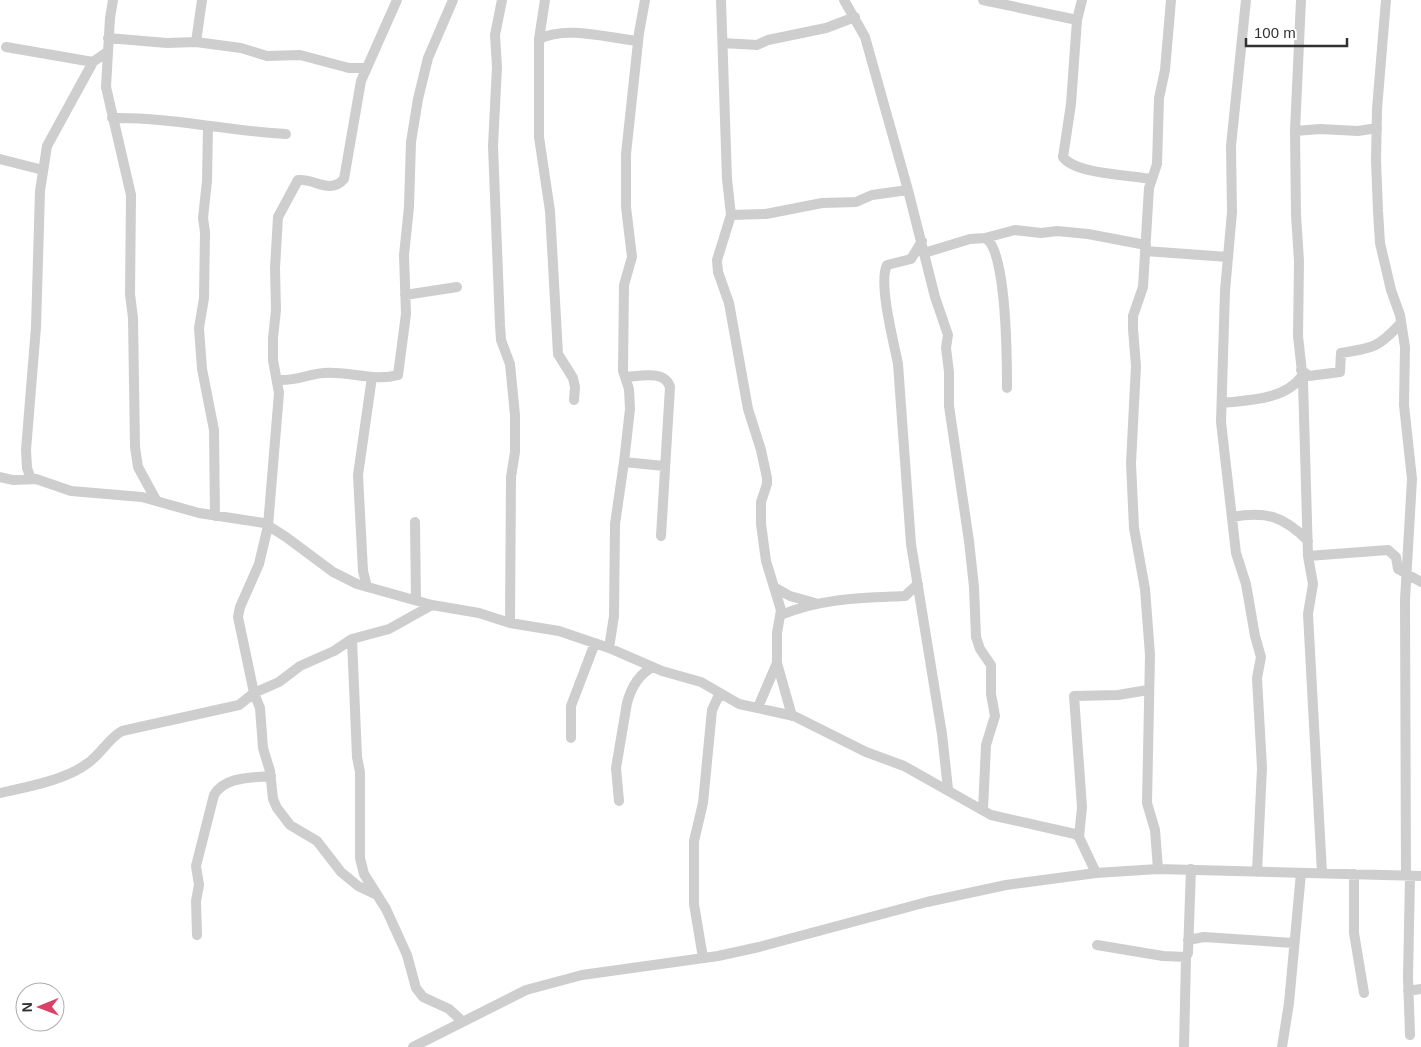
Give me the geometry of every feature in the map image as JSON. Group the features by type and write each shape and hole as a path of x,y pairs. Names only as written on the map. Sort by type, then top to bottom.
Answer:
{"street":[{"path":"113,0 108,38 106,87 131,195 130,294 133,318 133,380 138,467 156,500"},
{"path":"196,42 202,0"},
{"path":"377,895 358,886 341,872 317,842 285,820 273,798 271,776 263,748 260,708 254,693 238,618 240,607 258,564 268,526 278,380 273,360 273,338 276,310 275,268 279,212 291,196 298,180 329,186 338,185 344,179 348,165 352,125 366,68 397,0"},
{"path":"278,380 294,380 326,373 372,377 398,376 405,333 404,256 409,207 411,142 418,99 428,58 453,0"},
{"path":"502,0 494,35 497,68 493,146 501,340 510,364 515,415 515,452 511,477 510,623"},
{"path":"545,0 540,26 539,137 550,211 558,354 573,378 575,387 574,400"},
{"path":"609,648 614,616 615,524 630,409 626,377 623,371 624,285 632,257 626,207 626,154 638,41 645,0"},
{"path":"721,0 726,179 731,215 717,260 718,272 730,303 748,409 761,450 767,478 761,502 761,524 766,562 781,615 777,632 777,663 792,716"},
{"path":"844,0 865,37 922,241 935,297 948,335 946,348 950,372 949,406 969,541 974,587 976,637 980,649 990,665 991,694 995,716 986,745 983,810"},
{"path":"983,0 1077,20"},
{"path":"1082,0 1077,20 1071,104 1063,157 1066,161 1093,171 1150,178"},
{"path":"1158,869 1155,830 1147,803 1150,655 1145,589 1134,528 1131,463 1136,366 1133,316 1141,294 1150,178 1157,164 1159,98 1164,70 1171,0"},
{"path":"1246,0 1231,146 1232,212 1228,256 1222,442 1236,553 1246,584 1255,636 1261,657 1257,678 1262,768 1257,872"},
{"path":"1301,0 1295,132 1304,376 1308,556 1313,584 1308,614 1322,873"},
{"path":"1386,0 1376,160 1380,243 1401,323 1405,347 1404,405 1412,472 1408,876 1410,1035"},
{"path":"723,43 758,45 768,40 826,28 855,17"},
{"path":"540,26 550,34"},
{"path":"540,39 550,34 585,34 638,41"},
{"path":"108,38 167,43 196,42 241,48 267,56 300,55 349,68 366,68"},
{"path":"6,47 93,62"},
{"path":"31,479 27,468 26,450 34,356 40,242 39,210 47,146 93,62 107,52"},
{"path":"112,118 147,117 208,127 286,134"},
{"path":"208,127 208,166 203,218 205,232 204,298 199,328 202,369 214,430 215,516"},
{"path":"1295,132 1320,129 1358,131 1377,128"},
{"path":"0,159 43,170"},
{"path":"731,215 766,214 822,203 856,202 872,194 908,190"},
{"path":"924,253 961,242 990,238 1015,230 1041,233 1073,232 1146,248 1228,256"},
{"path":"990,238 1000,279 1005,313 1008,353 1007,388"},
{"path":"922,241 911,259 886,265 884,275 891,336 898,364 911,544 942,734 948,789"},
{"path":"405,295 457,287"},
{"path":"1222,403 1265,398 1282,392 1296,384 1304,376 1340,372 1342,353 1366,349 1384,341 1401,323"},
{"path":"626,377 661,376 669,384 670,402 664,466 661,536"},
{"path":"367,587 364,571 358,475 372,377"},
{"path":"1411,452 1421,458"},
{"path":"624,462 664,466"},
{"path":"1412,472 1421,463"},
{"path":"0,477 13,480 31,479 48,482 71,491 156,500 215,516 251,520 268,526 333,572 367,587 432,605 479,613 510,623 559,631 595,643 609,648 642,667 653,667 701,682 739,704 792,716 866,752 904,766 998,817 1015,819 1079,837"},
{"path":"1232,517 1255,514 1276,517 1289,523 1308,541"},
{"path":"415,522 416,600"},
{"path":"1308,556 1385,549 1396,557 1398,568 1411,579"},
{"path":"781,615 816,603 850,598 905,596 918,584"},
{"path":"774,587 790,596 816,603"},
{"path":"0,793 72,773 90,762 114,735 122,731 152,726 239,705 254,693 279,682 300,666 334,651 352,640 389,629 432,605"},
{"path":"352,640 355,658 357,757 360,772 360,858 364,874 377,895 406,955 416,988 423,998 449,1009 462,1021"},
{"path":"571,738 571,706 595,643"},
{"path":"758,707 777,663"},
{"path":"618,801 616,768 620,739 630,692 642,667"},
{"path":"1096,873 1079,837 1082,807 1074,696 1118,695 1148,690"},
{"path":"703,958 694,904 694,841 703,803 712,710 720,693"},
{"path":"197,935 196,901 199,885 196,866 214,795 220,787 234,780 271,776"},
{"path":"412,1047 526,990 582,975 703,958 759,947 961,894 1006,885 1096,873 1158,869 1421,876"},
{"path":"1184,1047 1190,869"},
{"path":"1282,1047 1289,1003 1293,943 1301,873"},
{"path":"1354,874 1353,926 1364,993"},
{"path":"1188,940 1204,937 1293,943"},
{"path":"1097,945 1163,956 1186,956"},
{"path":"1408,991 1421,989"}]}
